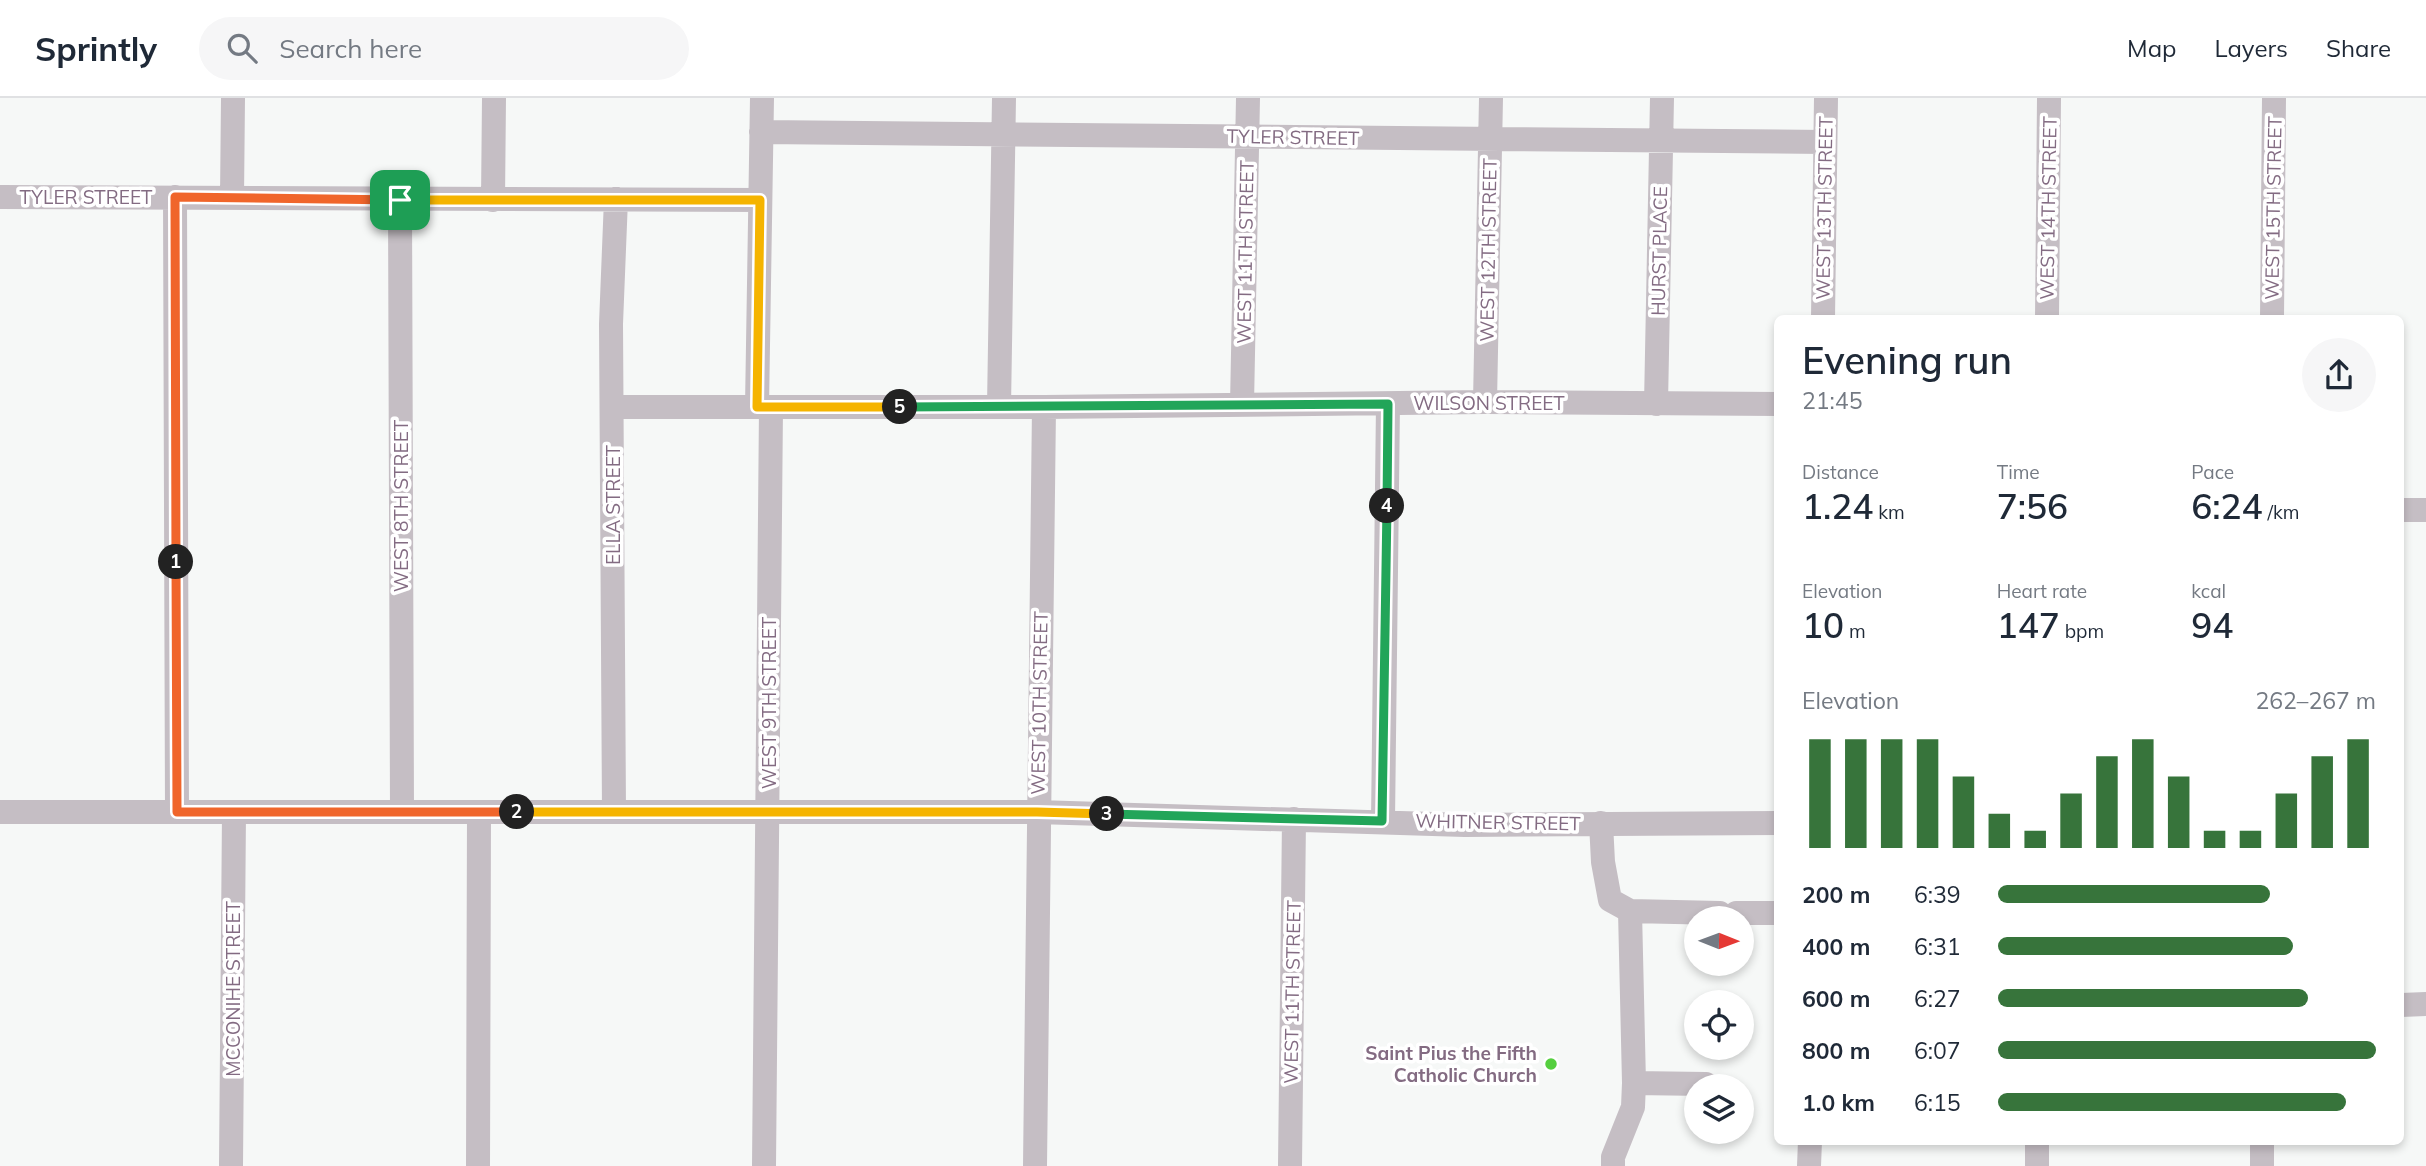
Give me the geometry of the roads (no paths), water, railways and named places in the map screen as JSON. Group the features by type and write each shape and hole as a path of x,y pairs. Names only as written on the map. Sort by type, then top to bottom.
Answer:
{"street":[{"path":"232,198 233,98"},
{"path":"493,200 494,98"},
{"name":"WEST 9TH STREET","path":"762,98 760,200 768,813 764,1166"},
{"path":"999,407 1004,98"},
{"name":"WEST 11TH STREET","path":"1242,405 1248,98"},
{"name":"WEST 12TH STREET","path":"1485,402 1491,98"},
{"name":"HURST PLACE","path":"1656,404 1662,98"},
{"name":"WEST 13TH STREET","path":"1823,315 1826,98"},
{"name":"WEST 14TH STREET","path":"2047,315 2049,98"},
{"name":"WEST 15TH STREET","path":"2272,315 2274,98"},
{"name":"TYLER STREET","path":"761,132 1825,142"},
{"name":"TYLER STREET","path":"0,197 760,200"},
{"path":"175,197 177,812"},
{"name":"ELLA STREET","path":"614,812 611,324 616,199"},
{"name":"WEST 8TH STREET","path":"400,200 402,811"},
{"name":"WILSON STREET","path":"612,407 1044,407 1485,402 1774,404"},
{"path":"1382,821 1388,404"},
{"name":"WEST 10TH STREET","path":"1035,1166 1037,812 1044,407"},
{"path":"2404,510 2426,510"},
{"name":"WHITNER STREET","path":"0,812 1037,812 1465,825 1774,823"},
{"name":"MCCONIHE STREET","path":"231,1166 233,812"},
{"path":"478,1166 479,812"},
{"name":"WEST 11TH STREET","path":"1290,1166 1294,819"},
{"path":"1601,823 1609,900 1630,911 1774,913"},
{"path":"1613,1166 1613,1157 1633,1107 1630,911"},
{"path":"2404,1005 2426,1004"},
{"path":"1634,1083 1684,1084"},
{"path":"1809,1166 1810,1145"},
{"path":"2037,1145 2037,1166"},
{"path":"2262,1145 2262,1166"}],"place":[{"name":"Saint Pius the Fifth Catholic Church","path":"1551,1064"}]}
